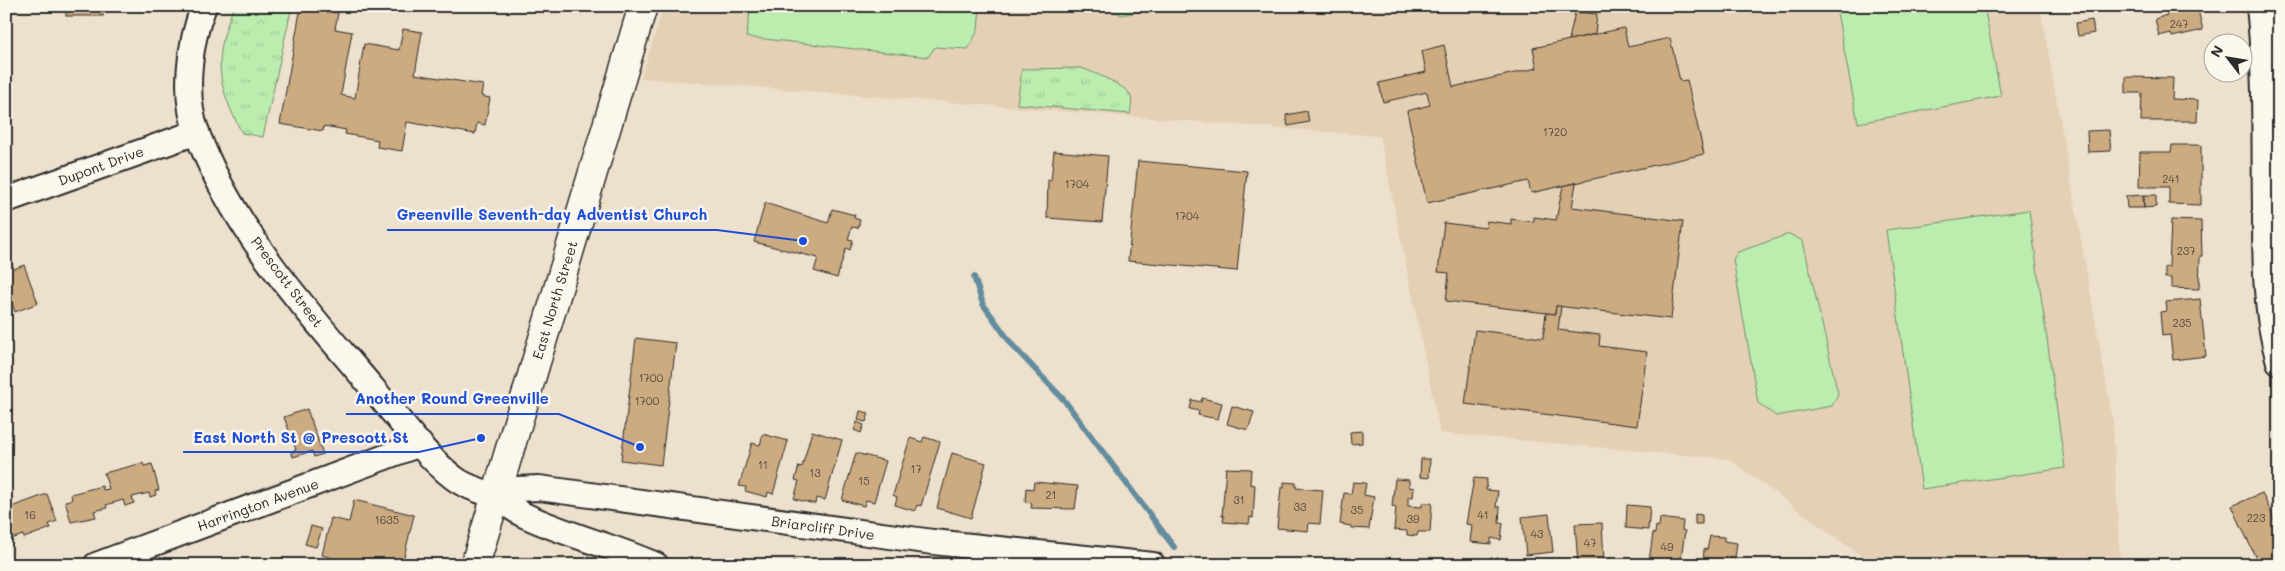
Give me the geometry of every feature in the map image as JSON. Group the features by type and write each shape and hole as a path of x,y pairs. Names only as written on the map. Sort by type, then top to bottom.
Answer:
{"main road":[{"name":"East North Street","path":"475,565 643,6"}],"street":[{"name":"Prescott Street","path":"204,6 193,42 189,71 196,132 238,214 258,246 320,327 420,444 454,478 473,490 495,497 523,515 656,565"},
{"path":"2259,6 2264,88 2266,288 2270,322 2279,362"},
{"name":"Dupont Drive","path":"6,200 196,132"},
{"name":"Harrington Avenue","path":"96,565 420,444"},
{"name":"Briarcliff Drive","path":"495,497 517,489 539,488 933,542 1153,565"}],"shaded area":[{"path":"664,6 2040,6 2113,422 2120,565 1938,565 1861,556 1729,459 1440,433 1380,136 641,78"}],"green space":[{"path":"234,6 292,6 263,137 242,133 227,100 223,85 220,71 220,56 227,25"},
{"path":"751,6 980,6 978,30 968,49 935,47 928,57 746,37"},
{"path":"1108,6 1148,6 1137,12 1121,15"},
{"path":"1984,6 2001,96 1858,123 1836,7"},
{"path":"1081,68 1093,72 1126,90 1130,94 1132,104 1130,114 1017,104 1022,69"},
{"path":"2029,210 2065,468 1922,489 1886,230"},
{"path":"1789,234 1803,241 1838,394 1832,406 1776,416 1758,403 1733,259 1738,252"}],"building":[{"path":"66,6 103,6 103,16 66,16"},
{"path":"301,6 338,13 335,29 352,32 341,95 355,98 364,44 399,50 403,29 422,32 415,74 483,85 481,96 490,98 485,125 477,123 475,134 407,122 402,151 377,147 378,140 345,134 346,130 324,126 323,131 280,124"},
{"path":"2165,6 2197,6 2203,30 2172,37 2171,33 2159,36 2155,19 2167,15"},
{"path":"1575,12 1597,14 1595,34 1569,40"},
{"path":"2092,20 2094,33 2078,36 2076,23"},
{"path":"1624,28 1628,47 1670,38 1680,81 1687,80 1704,154 1531,193 1528,181 1427,203 1407,111 1430,105 1427,92 1383,102 1379,83 1426,72 1422,51 1444,45 1453,87 1537,68 1533,48"},
{"path":"2126,77 2173,78 2172,99 2198,100 2197,121 2141,121 2142,93 2126,93"},
{"path":"1307,111 1309,122 1288,126 1286,115"},
{"path":"2109,130 2111,151 2088,152 2087,131"},
{"path":"2172,145 2201,145 2201,205 2169,204 2169,187 2139,187 2140,152 2171,152"},
{"path":"1054,151 1108,156 1102,222 1047,218 1048,180 1051,181"},
{"path":"1138,161 1247,171 1237,271 1128,261"},
{"path":"1576,183 1572,207 1683,221 1671,319 1556,306 1555,314 1446,301 1449,273 1438,272 1444,223 1486,228 1487,221 1511,224 1511,219 1534,222 1534,217 1556,220 1563,186"},
{"path":"2143,195 2144,208 2127,208 2126,196"},
{"path":"2144,195 2156,195 2156,207 2144,208"},
{"path":"765,203 828,223 832,209 855,215 854,218 860,220 858,228 852,227 848,239 853,240 850,250 846,248 837,278 814,271 818,258 754,242"},
{"path":"2171,220 2201,221 2202,256 2200,256 2199,289 2171,288 2171,278 2165,278 2165,267 2169,267"},
{"path":"12,264 14,269 24,265 38,303 15,312 12,303 10,304 6,299 6,267"},
{"path":"2200,299 2206,356 2173,360 2170,335 2162,336 2160,312 2167,311 2166,302"},
{"path":"1556,306 1561,306 1558,330 1600,335 1599,346 1647,352 1637,426 1465,404 1475,330 1543,338 1546,313 1555,314"},
{"path":"636,338 676,343 661,465 621,460"},
{"path":"1202,398 1222,403 1218,419 1198,415 1199,411 1190,409 1192,400 1201,402"},
{"path":"1232,406 1254,412 1248,430 1227,424"},
{"path":"307,409 323,454 314,457 312,451 293,457 291,452 296,450 284,417"},
{"path":"860,411 869,413 866,422 858,420"},
{"path":"857,422 864,425 861,433 854,430"},
{"path":"812,431 842,440 825,500 816,498 815,504 794,499 799,481 795,480 799,466 802,467"},
{"path":"1362,431 1362,443 1351,444 1350,432"},
{"path":"763,434 788,441 773,494 768,492 767,497 745,491 746,487 739,486 752,443 760,445"},
{"path":"924,437 940,442 921,506 917,505 915,511 895,505 897,497 893,495 910,438 922,442"},
{"path":"856,453 886,461 874,502 866,500 864,506 842,500"},
{"path":"952,453 986,463 971,518 937,508"},
{"path":"1421,459 1430,459 1429,478 1420,477"},
{"path":"143,463 144,466 152,464 159,490 155,491 156,495 150,497 149,493 132,497 134,503 125,506 123,500 106,505 107,508 94,511 96,517 71,522 65,501 72,500 71,494 102,486 103,490 109,489 104,473"},
{"path":"1226,468 1251,469 1250,484 1255,485 1253,518 1250,517 1249,524 1223,522"},
{"path":"1474,478 1487,479 1486,490 1498,491 1496,507 1500,507 1499,523 1503,523 1501,540 1491,538 1491,544 1470,542 1472,525 1466,524"},
{"path":"1395,479 1409,480 1409,487 1414,488 1413,497 1408,497 1408,506 1422,507 1422,503 1432,503 1430,532 1418,532 1417,536 1407,535 1407,531 1394,530 1396,507 1392,506"},
{"path":"1034,482 1078,486 1075,509 1031,508 1032,503 1025,502 1026,488 1033,489"},
{"path":"1284,482 1296,483 1296,488 1323,490 1320,524 1309,523 1308,531 1277,528 1281,488 1284,488"},
{"path":"1353,482 1366,483 1364,495 1374,497 1369,529 1351,528 1351,526 1340,524 1344,493 1351,494"},
{"path":"2262,493 2279,530 2279,562 2273,565 2259,565 2232,506"},
{"path":"47,494 57,521 49,524 51,528 24,538 23,535 6,541 6,509"},
{"path":"354,500 414,515 402,565 335,565 336,559 322,555 331,518 349,522"},
{"path":"1627,505 1650,507 1648,530 1626,528"},
{"path":"1549,514 1553,552 1526,555 1522,517"},
{"path":"1695,514 1702,515 1702,524 1695,524"},
{"path":"1660,518 1683,521 1682,530 1685,531 1680,565 1651,565 1652,561 1649,561 1653,533 1655,534 1656,526 1659,527"},
{"path":"1602,523 1604,562 1578,564 1575,524"},
{"path":"311,526 322,529 316,547 305,544"},
{"path":"1710,536 1724,537 1724,541 1737,543 1734,565 1703,565 1704,549 1707,550"},
{"path":"793,560 802,565 791,565"}],"waterway":[{"path":"974,277 983,304 1013,346 1064,400 1174,547"}],"place":[{"name":"Greenville Seventh-day Adventist Church","path":"803,241"},
{"name":"East North St @ Prescott St","path":"481,438"},
{"name":"Another Round Greenville","path":"640,447"}]}
